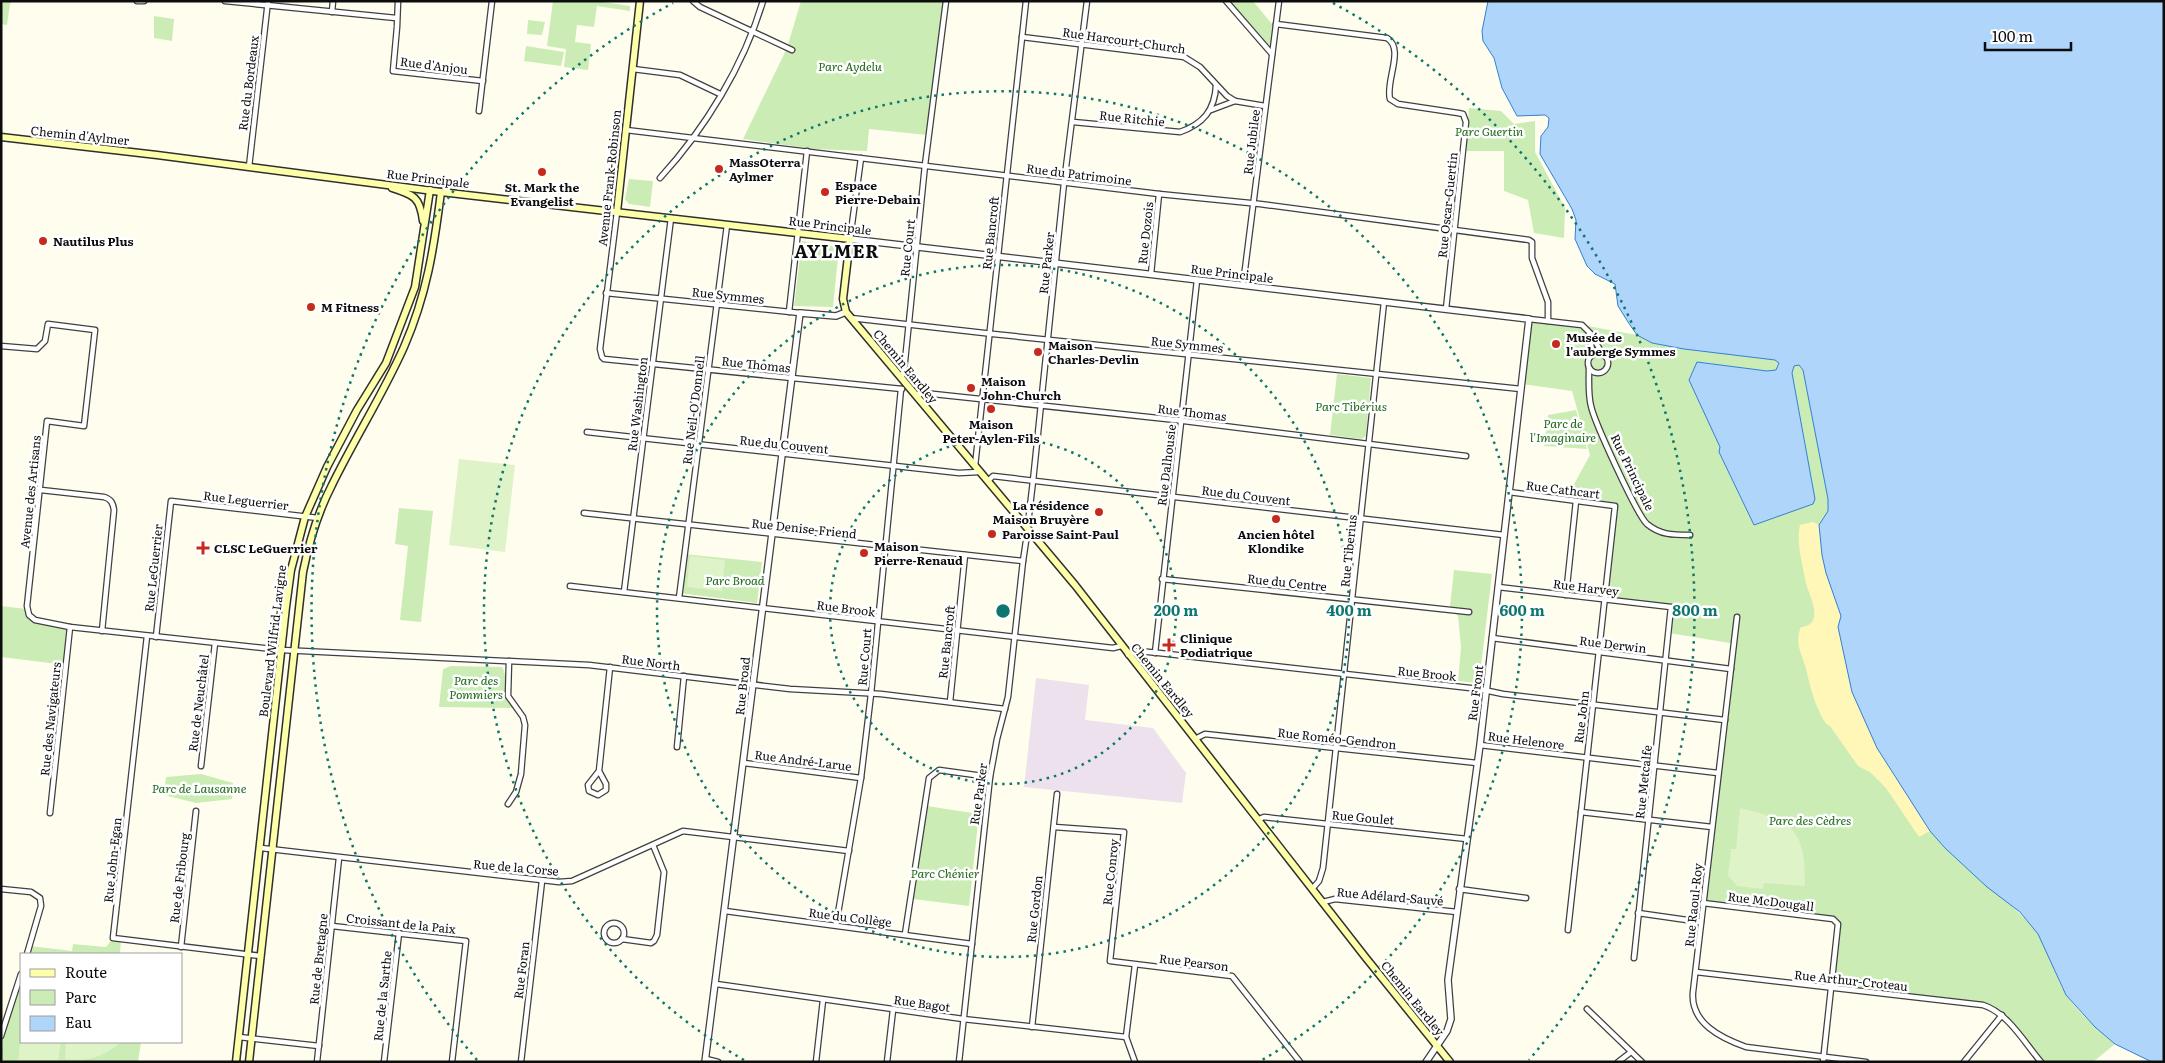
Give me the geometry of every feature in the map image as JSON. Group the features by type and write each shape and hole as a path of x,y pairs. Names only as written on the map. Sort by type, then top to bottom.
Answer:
{"main road":[{"name":"Avenue Frank-Robinson","path":"617,212 640,1"},
{"name":"Chemin d'Aylmer","path":"2,137 157,155"},
{"name":"Rue Principale","path":"157,155 441,192 850,239"},
{"path":"376,183 408,194 418,201 422,212 423,234"},
{"name":"Boulevard Wilfrid-Lavigne","path":"236,1062 291,570 305,517 327,467 390,353 415,286 430,190"},
{"name":"Boulevard Wilfrid-Lavigne","path":"249,1062 303,572 318,518 331,486 394,368 412,328 432,264 441,192"},
{"path":"846,312 842,299 850,239"},
{"name":"Chemin Eardley","path":"846,312 901,377 904,387 916,395 1075,585 1322,902 1450,1062"}],"street":[{"path":"137,1 144,1"},
{"path":"225,1 268,3 396,18"},
{"path":"332,12 333,1"},
{"name":"Rue d'Anjou","path":"398,1 393,71 483,81"},
{"path":"479,110 492,1"},
{"path":"693,1 700,7 792,50"},
{"path":"660,178 694,138 720,94 753,33 762,1"},
{"name":"Rue Court","path":"901,377 904,371 925,165 946,1"},
{"name":"Rue Bancroft","path":"977,469 997,256 1026,1"},
{"name":"Rue Parker","path":"959,1062 990,777 997,739 1008,697 1016,637 1064,183 1087,1"},
{"path":"1226,1 1272,54"},
{"name":"Rue Jubilee","path":"1243,285 1279,1"},
{"name":"Rue du Bordeaux","path":"249,167 268,3"},
{"name":"Rue Oscar-Guertin","path":"1276,24 1387,38 1391,41 1395,52 1389,90 1390,99 1398,104 1463,114 1466,122 1446,309"},
{"name":"Rue Harcourt-Church","path":"1022,37 1184,57 1200,66 1221,91 1235,101"},
{"path":"632,69 686,77 720,94"},
{"path":"1211,110 1216,85"},
{"path":"1235,101 1265,106"},
{"name":"Rue Ritchie","path":"1073,122 1180,132 1196,125 1211,110 1235,101"},
{"name":"Rue du Patrimoine","path":"626,130 1254,204 1529,240 1532,242 1532,258 1548,302 1548,321"},
{"path":"1,142 2,137"},
{"path":"789,312 807,151"},
{"path":"850,239 861,158"},
{"name":"Rue Dozois","path":"1151,274 1160,194"},
{"name":"Avenue Frank-Robinson","path":"602,357 600,349 617,212"},
{"name":"Rue Washington","path":"624,592 671,218"},
{"name":"Rue Neil-O'Donnell","path":"679,598 727,225"},
{"name":"Rue Principale","path":"850,239 1582,325 1588,331"},
{"name":"Rue Dalhousie","path":"1155,653 1162,579 1198,280"},
{"name":"Rue Symmes","path":"606,293 836,316 846,312"},
{"name":"Rue Tiberius","path":"1312,889 1322,875 1384,302"},
{"name":"Rue Broad","path":"706,1061 800,313"},
{"name":"Rue Symmes","path":"851,318 1521,389"},
{"name":"Rue Front","path":"1426,1062 1448,1031 1451,1019 1448,980 1480,745 1529,319"},
{"name":"Avenue des Artisans","path":"1,346 37,349 45,341 48,324 95,330 84,426 47,421 28,613 35,620 102,631"},
{"path":"1588,331 1593,355 1588,362 1589,368 1598,373"},
{"path":"1588,331 1606,359 1607,366 1605,370 1598,373 1590,385"},
{"path":"1593,355 1603,355"},
{"name":"Rue Thomas","path":"602,357 609,360 904,387"},
{"name":"Rue Principale","path":"1589,368 1591,408 1634,504 1646,523 1670,535 1690,535"},
{"name":"Rue Court","path":"836,925 861,778 871,694 884,546 904,387"},
{"name":"Rue Thomas","path":"916,395 921,392 1182,421 1466,456"},
{"name":"Rue du Couvent","path":"587,432 959,473 977,469"},
{"name":"Rue du Couvent","path":"988,481 993,476 1504,535"},
{"path":"41,490 104,497 112,503 114,510 102,631 293,651"},
{"name":"Rue Cathcart","path":"1509,492 1615,506"},
{"name":"Rue Leguerrier","path":"170,501 318,518"},
{"name":"Rue LeGuerrier","path":"156,637 170,501"},
{"path":"1566,595 1576,501"},
{"name":"Rue John","path":"1568,930 1615,506"},
{"name":"Rue Denise-Friend","path":"584,513 1023,561"},
{"name":"Rue Bancroft","path":"950,702 965,555"},
{"name":"Rue du Centre","path":"1162,579 1469,612"},
{"name":"Rue Brook","path":"570,586 1113,648 1121,646"},
{"name":"Rue Harvey","path":"1498,587 1671,607"},
{"name":"Rue Metcalfe","path":"1634,958 1671,607"},
{"name":"Rue Raoul-Roy","path":"1737,617 1692,1002 1695,1012 1703,1022 1730,1041 1746,1047 1823,1059 1866,1062"},
{"name":"Rue des Navigateurs","path":"50,812 70,627"},
{"name":"Rue John-Egan","path":"147,636 113,938 261,956"},
{"name":"Rue Derwin","path":"1492,638 1731,669"},
{"name":"Rue de Neuchâtel","path":"201,766 215,643"},
{"name":"Rue North","path":"293,651 610,667 790,689 871,694 1005,708"},
{"name":"Rue Brook","path":"1128,655 1138,652 1155,653 1485,690 1725,720"},
{"path":"508,804 516,792 521,774 525,725 523,717 508,696 509,661"},
{"path":"598,771 606,787 604,792 598,795 589,791 588,785 598,771 610,667"},
{"path":"677,747 684,676"},
{"name":"Rue Roméo-Gendron","path":"1195,739 1205,734 1477,763"},
{"name":"Rue Helenore","path":"1480,745 1718,773"},
{"name":"Rue André-Larue","path":"744,763 820,771 861,778"},
{"path":"905,934 929,778 939,770 990,777"},
{"name":"Rue Gordon","path":"1032,1027 1057,794"},
{"name":"Rue de Fribourg","path":"181,947 196,811"},
{"path":"1581,812 1712,827"},
{"name":"Rue Goulet","path":"1259,819 1264,817 1466,839"},
{"name":"Rue Conroy","path":"1054,826 1124,832 1110,961 1135,966"},
{"name":"Rue de la Corse","path":"261,848 542,881 572,881 683,831 849,851"},
{"path":"622,939 624,930 620,925 610,924 605,927 604,937 608,942 614,944 622,939 651,943 657,935 664,872 653,845"},
{"name":"Rue de Bretagne","path":"317,1062 339,858"},
{"name":"Rue Foran","path":"521,1062 542,881"},
{"path":"1,889 31,892 40,898 42,906 27,953"},
{"path":"1459,890 1526,898"},
{"name":"Rue Adélard-Sauvé","path":"1322,902 1335,899 1456,912"},
{"name":"Rue McDougall","path":"1703,903 1836,921 1838,924 1831,988"},
{"name":"Rue du Collège","path":"725,911 972,944"},
{"path":"1638,913 1701,922"},
{"name":"Croissant de la Paix","path":"332,926 466,941 452,1062"},
{"name":"Rue de la Sarthe","path":"384,1062 399,933"},
{"path":"1134,1062 1126,1037 1135,966"},
{"name":"Rue Pearson","path":"1135,966 1232,976 1300,1062"},
{"name":"Rue Arthur-Croteau","path":"1696,972 1983,1005 2002,1015"},
{"path":"1,1036 20,977"},
{"name":"Rue Bagot","path":"716,984 892,1010 1126,1037"},
{"path":"1823,1059 1831,988"},
{"path":"816,1062 823,1000"},
{"path":"1588,1009 1642,1062"},
{"path":"887,1062 892,1010"},
{"path":"1964,1062 2002,1015 2041,1062"},
{"path":"239,1037 318,1046"},
{"path":"1618,1062 1631,1052"},
{"path":"706,1061 718,1062"}],"shaded area":[{"path":"1036,678 1089,685 1085,720 1153,728 1186,773 1182,803 1024,787"}],"green space":[{"path":"1,1 13,1 10,4 7,25 1,24"},
{"path":"553,1 596,1 630,6 630,11 597,6 594,27 577,25 575,42 591,44 588,70 564,67 566,49 547,46"},
{"name":"Parc Aydelu","path":"801,1 943,1 927,135 869,129 867,151 813,149 743,139 787,48"},
{"path":"1226,1 1253,1 1276,29 1272,54"},
{"path":"154,16 174,19 172,41 154,38"},
{"path":"528,20 545,22 542,35 527,34"},
{"path":"526,46 564,52 561,66 524,61"},
{"name":"Parc Guertin","path":"1469,108 1501,111 1514,124 1535,121 1535,152 1565,208 1564,238 1534,233 1528,200 1504,191 1504,151 1466,151"},
{"path":"629,179 653,181 650,207 629,204 625,199"},
{"path":"802,241 839,247 833,307 794,306"},
{"name":"Parc des Cèdres","path":"1529,319 1582,325 1637,335 1652,343 1683,349 1775,360 1779,363 1776,370 1767,371 1697,362 1720,447 1719,452 1754,525 1815,499 1792,373 1794,366 1799,365 1803,370 1828,499 1828,511 1819,525 1822,555 1841,622 1839,633 1841,645 1858,704 1881,752 1931,832 1947,850 2004,899 2036,931 2045,946 2067,996 2090,1022 2115,1044 2093,1062 2041,1062 2002,1015 1992,1008 1831,988 1836,921 1703,903 1736,644 1669,633 1671,608 1604,600 1615,506 1570,500 1572,488 1590,455 1572,391 1522,384"},
{"name":"Parc Tibérius","path":"1337,374 1371,378 1366,436 1361,439 1330,435"},
{"name":"Parc de l'Imaginaire","path":"1576,410 1587,449 1544,446 1548,415"},
{"path":"459,459 515,465 505,552 449,545"},
{"path":"399,508 433,511 421,622 400,620 408,546 395,544"},
{"name":"Parc Broad","path":"684,554 762,562 757,603 679,593"},
{"path":"690,556 725,560 722,591 687,587"},
{"path":"1454,570 1492,574 1479,683 1458,681 1461,647 1458,616 1450,606"},
{"path":"1,606 27,609 32,619 70,627 66,665 1,657"},
{"name":"Parc des Pommiers","path":"451,666 502,667 505,676 506,696 513,708 439,707 443,669"},
{"name":"Parc de Lausanne","path":"201,774 233,783 232,799 196,803 164,795 166,777"},
{"name":"Parc Chénier","path":"927,806 979,814 969,906 913,899"},
{"path":"1740,808 1777,820 1794,832 1802,851 1805,886 1764,883 1763,889 1737,886 1728,875 1731,849 1736,849"},
{"path":"113,938 121,939 120,953 27,953 30,946 72,951 73,944 106,947"},
{"path":"20,977 20,1043 141,1043 138,1062 1,1062 3,1035"},
{"path":"20,1042 61,1043 58,1062 18,1062"},
{"path":"66,1043 120,1043 102,1055 81,1060 65,1059"}],"sand":[{"path":"1813,522 1819,525 1826,573 1841,616 1838,627 1852,692 1911,802 1930,831 1919,837 1886,788 1870,772 1858,766 1830,726 1826,724 1814,699 1798,639 1801,627 1811,623 1814,615 1805,579 1799,538 1800,525"}],"water":[{"path":"1488,1 2164,1 2164,1062 2152,1062 2115,1044 2095,1027 2066,995 2038,934 2020,912 1987,887 1945,848 1930,831 1877,748 1852,692 1838,627 1841,616 1826,573 1822,555 1819,525 1828,511 1828,499 1803,370 1799,365 1794,366 1792,373 1815,499 1813,504 1754,525 1719,452 1720,447 1689,380 1697,362 1767,371 1776,370 1779,363 1775,360 1684,349 1652,343 1637,335 1618,306 1615,284 1595,274 1587,266 1575,239 1576,220 1572,209 1540,154 1541,136 1548,127 1549,118 1545,115 1517,116 1502,88 1494,58 1483,41 1482,31"}],"place":[{"name":"MassOterra Aylmer","path":"719,169"},
{"name":"St. Mark the Evangelist","path":"542,172"},
{"name":"Espace Pierre-Debain","path":"825,192"},
{"name":"Nautilus Plus","path":"43,241"},
{"name":"M Fitness","path":"311,307"},
{"name":"Musée de l'auberge Symmes","path":"1556,344"},
{"name":"Maison Charles-Devlin","path":"1038,352"},
{"name":"Maison John-Church","path":"971,388"},
{"name":"Maison Peter-Aylen-Fils","path":"991,409"},
{"name":"La résidence Maison Bruyère","path":"1099,512"},
{"name":"Ancien hôtel Klondike","path":"1276,519"},
{"name":"Paroisse Saint-Paul","path":"992,534"},
{"name":"CLSC LeGuerrier","path":"203,548"},
{"name":"Maison Pierre-Renaud","path":"864,553"},
{"name":"Clinique Podiatrique","path":"1169,645"}],"district":[{"name":"AYLMER","path":"837,250"}]}
